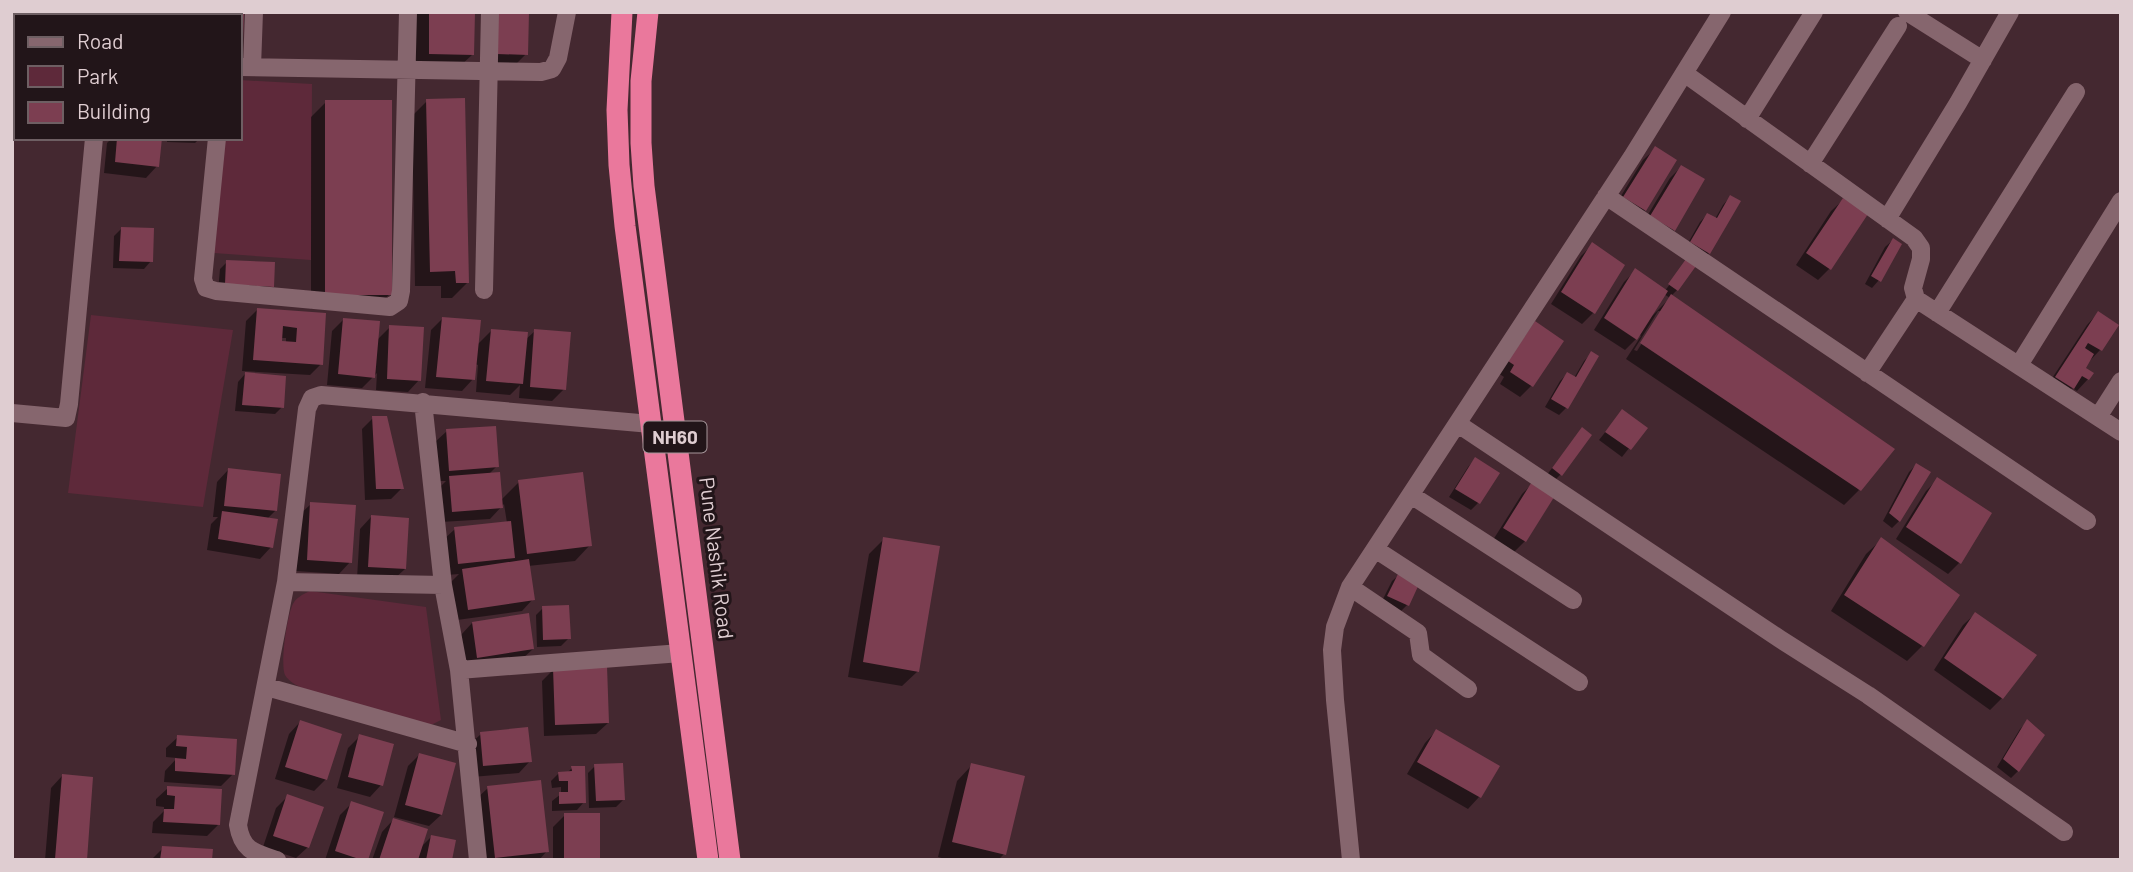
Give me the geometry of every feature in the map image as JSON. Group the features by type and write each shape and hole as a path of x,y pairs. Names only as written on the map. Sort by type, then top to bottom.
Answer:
{"highway":[{"name":"NH60","path":"622,12 617,99 619,165 708,860"},
{"name":"Pune Nashik Road","path":"648,12 641,81 644,186 730,860"}],"street":[{"path":"254,12 246,67 541,72 552,69 558,58 567,12"},
{"path":"217,140 203,279 206,288 390,307 399,301 408,12"},
{"path":"484,290 489,12"},
{"path":"1350,860 1332,650 1335,627 1350,587 1606,196 1721,12"},
{"path":"1747,119 1814,12"},
{"path":"1887,219 2010,12"},
{"path":"1810,164 1902,19 1983,60"},
{"path":"1684,73 1914,238 1921,248 1921,260 1913,288 1916,299 2121,432"},
{"path":"1937,313 2076,92"},
{"path":"12,413 66,418 94,140"},
{"path":"1606,196 2087,521"},
{"path":"2019,365 2121,201"},
{"path":"1867,373 1916,299"},
{"path":"2098,416 2121,381"},
{"path":"277,860 247,848 240,838 238,825 286,582 307,409 312,398 321,395 423,402 651,424"},
{"path":"423,402 443,585 459,670 468,744 478,860"},
{"path":"1458,424 1868,695 2064,832"},
{"path":"1411,495 1573,600"},
{"path":"1375,549 1579,682"},
{"path":"286,582 443,585"},
{"path":"1350,587 1418,633 1421,655 1468,689"},
{"path":"459,670 681,653"},
{"path":"267,687 468,744"}],"green space":[{"path":"242,80 312,84 311,260 214,253 225,140 242,140"},
{"path":"91,315 233,330 203,507 68,493"},
{"path":"310,591 426,607 441,720 423,725 303,689 289,680 285,675 283,661 289,618 294,602"}],"building":[{"path":"49,12 89,12 89,14"},
{"path":"132,12 173,12 173,14"},
{"path":"244,12 243,38 242,14 205,14"},
{"path":"429,12 475,12 474,55 429,54"},
{"path":"497,12 529,12 528,55 497,54"},
{"path":"465,98 469,283 456,283 455,271 430,272 426,99"},
{"path":"325,100 392,100 392,295 325,295"},
{"path":"117,140 162,140 159,167 115,162"},
{"path":"1655,146 1677,160 1646,211 1623,197"},
{"path":"1681,165 1705,179 1675,231 1650,216"},
{"path":"1730,195 1741,201 1710,254 1690,242 1707,213 1717,218"},
{"path":"1843,198 1868,214 1831,270 1806,253"},
{"path":"121,227 154,228 153,262 119,261"},
{"path":"1893,238 1902,244 1881,282 1871,276"},
{"path":"1592,242 1625,265 1595,314 1561,292"},
{"path":"1686,259 1696,266 1678,291 1668,284"},
{"path":"226,260 275,262 274,287 225,284"},
{"path":"1635,268 1668,291 1637,340 1604,318"},
{"path":"1671,294 1895,449 1861,491 1640,343"},
{"path":"257,308 326,313 323,365 253,360","holes":["283,326 297,328 296,342 282,341"]},
{"path":"2098,311 2119,325 2102,351 2088,343 2085,348 2094,354 2086,368 2094,373 2089,380 2082,376 2074,389 2055,377"},
{"path":"442,317 481,320 475,380 436,377"},
{"path":"343,318 380,321 375,378 338,374"},
{"path":"1535,321 1564,341 1533,387 1510,372 1514,365 1508,361"},
{"path":"389,325 424,327 421,381 387,379"},
{"path":"491,329 528,332 523,384 486,381"},
{"path":"534,329 571,332 566,390 530,387"},
{"path":"1591,351 1599,356 1568,409 1551,399 1567,372 1576,377"},
{"path":"245,372 286,376 284,408 242,405"},
{"path":"1622,409 1648,428 1631,450 1605,432"},
{"path":"372,416 387,416 404,489 376,489"},
{"path":"496,426 499,467 449,471 446,429"},
{"path":"1582,427 1592,435 1562,476 1552,468"},
{"path":"1475,457 1500,473 1480,504 1455,489"},
{"path":"1916,463 1931,472 1900,522 1889,513"},
{"path":"228,468 281,474 277,511 224,506"},
{"path":"500,472 503,508 452,512 449,476"},
{"path":"583,472 592,546 527,554 518,480"},
{"path":"1937,477 1992,513 1961,564 1906,527"},
{"path":"1533,480 1556,494 1526,542 1503,528"},
{"path":"310,502 356,505 352,563 307,560"},
{"path":"222,511 278,519 273,548 218,539"},
{"path":"371,515 409,518 406,569 368,567"},
{"path":"511,521 515,558 458,564 454,527"},
{"path":"883,537 940,546 919,672 863,662"},
{"path":"1881,537 1960,595 1924,647 1844,595"},
{"path":"529,559 535,600 468,610 462,569"},
{"path":"1399,572 1420,582 1409,606 1387,596"},
{"path":"569,605 571,639 543,640 542,606"},
{"path":"1975,612 2037,655 2003,699 1944,658"},
{"path":"529,613 534,649 477,658 472,622"},
{"path":"607,666 609,723 555,725 553,668"},
{"path":"2027,719 2045,735 2019,772 2003,759"},
{"path":"300,720 342,734 327,780 285,767"},
{"path":"528,727 532,762 483,766 480,732"},
{"path":"1436,729 1500,766 1481,798 1417,762"},
{"path":"359,734 394,744 383,786 348,777"},
{"path":"177,735 237,739 235,775 175,771 175,758 186,759 187,747 176,746"},
{"path":"419,753 456,763 442,815 405,805"},
{"path":"623,763 625,800 596,801 594,764"},
{"path":"971,763 1025,776 1006,855 952,842"},
{"path":"571,766 585,766 586,803 559,804 559,792 568,792 568,781 559,781 558,772 572,771"},
{"path":"62,774 93,777 87,860 55,859"},
{"path":"541,780 549,852 495,858 487,786"},
{"path":"167,786 222,789 220,825 163,822 164,809 174,809 175,796 167,795"},
{"path":"287,794 324,807 309,848 273,836"},
{"path":"351,801 384,812 368,860 335,851"},
{"path":"564,813 600,813 600,860 564,860"},
{"path":"393,818 428,829 418,860 379,860"},
{"path":"431,835 456,840 452,860 426,860"},
{"path":"162,846 213,849 212,860 160,860"}]}
